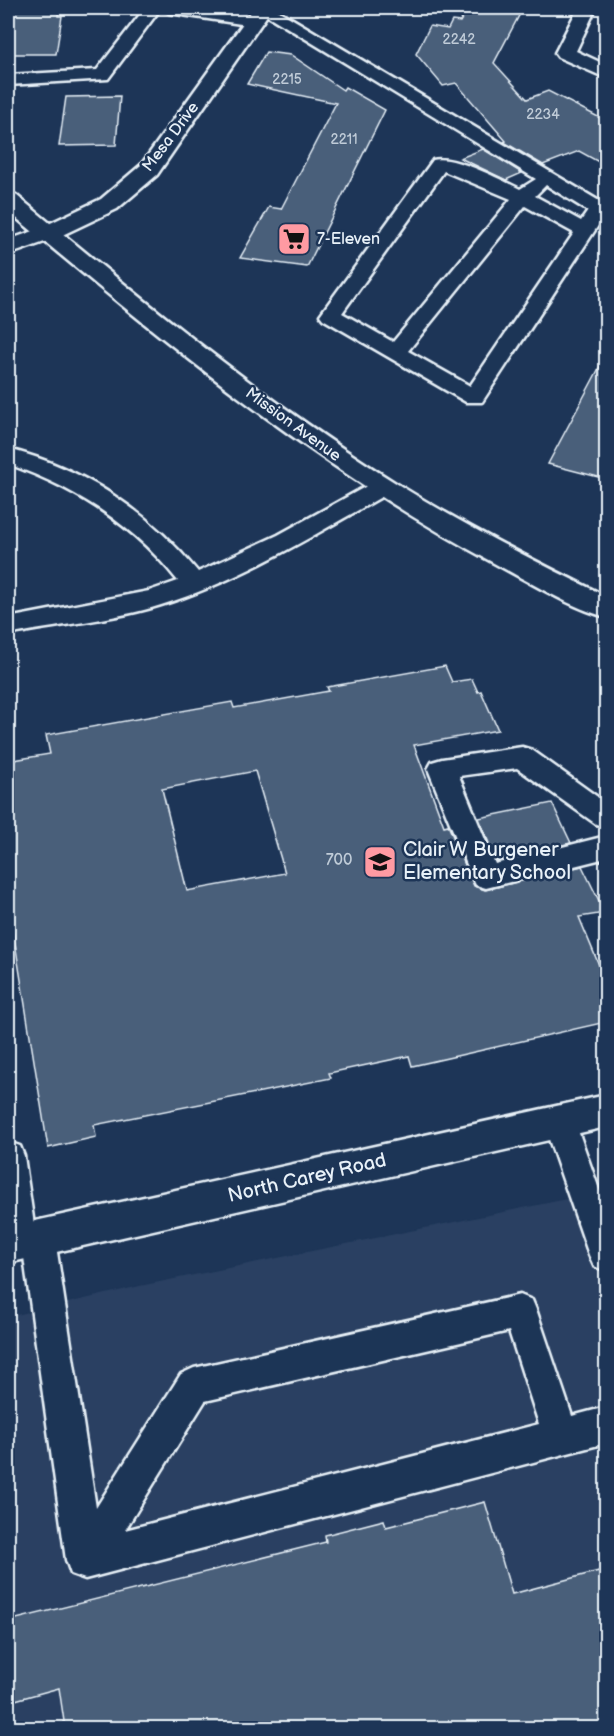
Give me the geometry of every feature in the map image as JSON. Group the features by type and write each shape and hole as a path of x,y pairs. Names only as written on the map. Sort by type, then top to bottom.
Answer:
{"main road":[{"path":"587,8 565,53 606,72"},
{"name":"Mesa Drive","path":"8,248 48,233 109,204 149,170 260,12"},
{"name":"Mission Avenue","path":"8,200 248,393 382,487 490,550 606,607"},
{"name":"North Carey Road","path":"22,1242 606,1111"}],"lane":[{"path":"8,80 102,75 153,8"},
{"path":"169,8 260,12 603,211 585,231 474,397 330,315 440,165 482,177 523,196 585,231"},
{"path":"396,352 523,196 547,178"},
{"path":"8,456 54,471 117,506 173,555 194,584"},
{"path":"8,626 153,599 194,584 286,540 382,487"},
{"path":"606,817 522,757 442,769 486,877 606,847"},
{"path":"559,1122 606,1255"},
{"path":"8,1156 22,1242 86,1560"},
{"path":"86,1560 194,1386 520,1312 561,1437"},
{"path":"86,1560 606,1425"}],"shaded area":[{"path":"606,1191 606,1728 8,1728 8,1317 140,1286"}],"building":[{"path":"13,8 59,8 58,16 62,16 56,54 8,54 8,35"},
{"path":"468,8 523,8 494,63 527,99 548,91 606,121 606,166 579,151 543,165 504,142 506,141 456,83 443,86 416,54 430,26 448,29 452,21 460,22"},
{"path":"266,52 291,55 343,90 345,87 385,110 307,267 240,258 269,207 281,209 336,103 247,84"},
{"path":"120,96 116,145 59,146 66,97"},
{"path":"483,149 522,173 506,180 460,158"},
{"path":"606,355 606,479 548,464"},
{"path":"445,666 452,682 472,679 478,692 481,691 498,730 414,745 444,826 448,825 474,886 485,890 582,866 605,913 579,917 606,982 606,1022 412,1066 409,1056 329,1073 331,1078 94,1125 96,1137 48,1148 8,899 8,761 50,754 46,735 232,702 234,708 329,691 327,687","holes":["255,771 285,873 187,891 162,789"]},
{"path":"552,803 571,843 496,861 479,818"},
{"path":"485,1502 512,1594 599,1571 606,1593 606,1728 65,1728 59,1688 8,1702 8,1621 326,1542 325,1535 384,1520 386,1527"}],"place":[{"name":"7-Eleven","path":"294,239"},
{"name":"Clair W Burgener Elementary School","path":"380,862"}]}
